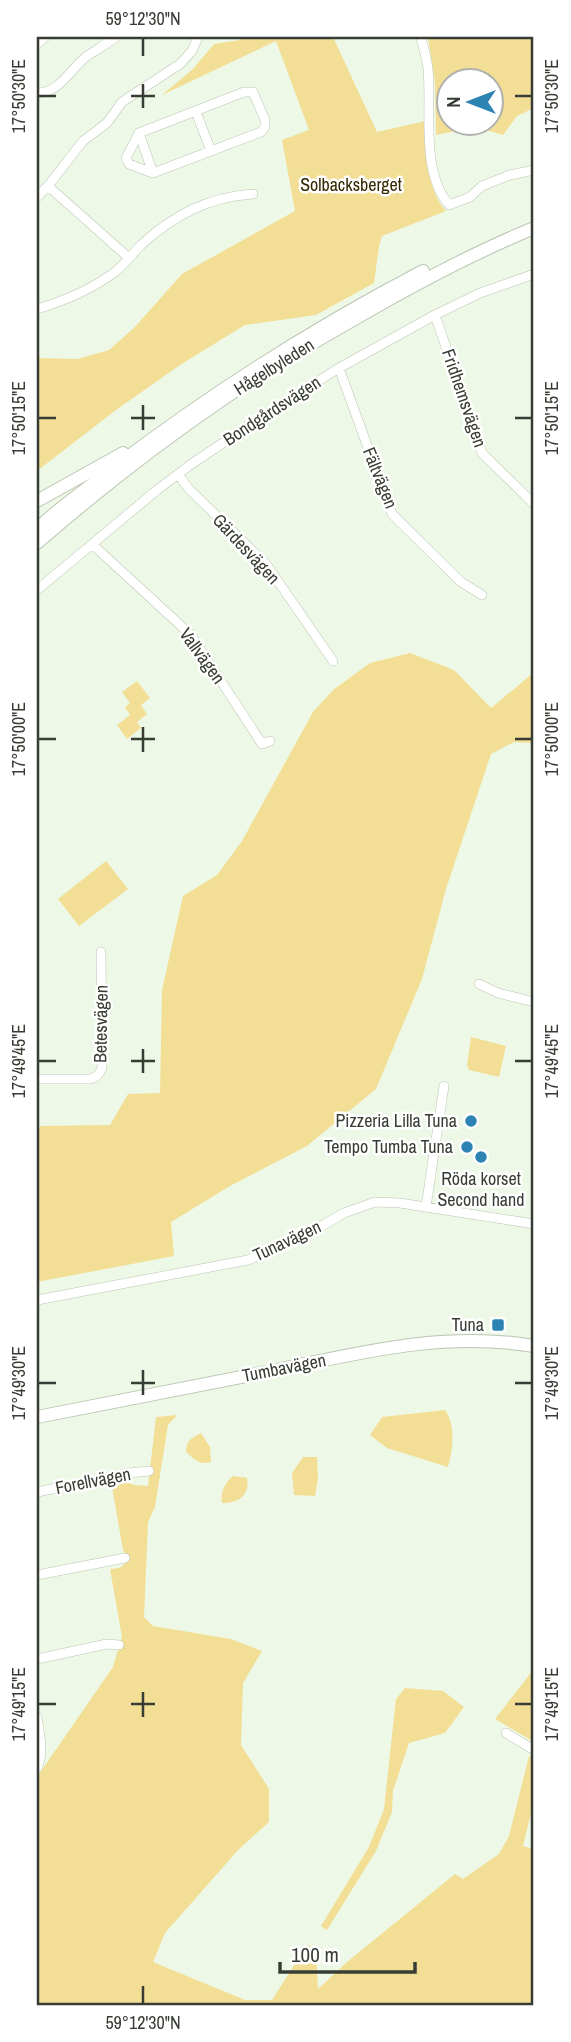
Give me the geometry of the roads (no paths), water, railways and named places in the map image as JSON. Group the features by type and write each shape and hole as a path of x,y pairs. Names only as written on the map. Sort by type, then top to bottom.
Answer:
{"main road":[{"name":"Hågelbyleden","path":"37,529 158,434 286,348 447,259 534,220"},
{"name":"Hågelbyleden","path":"37,543 175,434 226,397 292,355 445,269 534,228"},
{"path":"37,501 158,434"},
{"name":"Tumbavägen","path":"37,1418 427,1342 464,1340 534,1346"}],"street":[{"path":"37,44 45,37"},
{"path":"37,93 47,92 62,82 86,57 116,37"},
{"path":"37,197 83,141 107,123 122,102 180,64 192,51 198,37"},
{"path":"421,37 428,68 430,153 440,195 449,205 470,197 482,186 510,174 534,170"},
{"path":"244,92 253,92 265,120 265,127 261,132 153,173 130,164 126,158 139,133 244,92"},
{"path":"196,112 211,151"},
{"path":"139,133 153,173"},
{"path":"48,186 128,257"},
{"path":"37,309 95,286 117,271 128,257 166,224 191,209 230,196 253,194"},
{"name":"Bondgårdsvägen","path":"37,590 157,490 232,437 339,368 480,293 534,274"},
{"name":"Fridhemsvägen","path":"435,315 482,453 534,504"},
{"name":"Fältvägen","path":"339,368 392,514 461,582 482,595"},
{"name":"Gärdesvägen","path":"179,476 265,564 333,660"},
{"name":"Vallvägen","path":"92,544 191,635 262,744 270,741"},
{"name":"Betesvägen","path":"37,1079 90,1079 100,1073 101,952"},
{"path":"479,984 498,993 534,1002"},
{"path":"426,1207 444,1086"},
{"name":"Tunavägen","path":"37,1300 248,1260 301,1238 344,1213 375,1202 400,1203 534,1223"},
{"name":"Forellvägen","path":"37,1492 149,1471"},
{"path":"37,1575 125,1558"},
{"path":"37,1659 107,1644 119,1645"},
{"path":"37,1717 41,1758 37,1768"},
{"path":"506,1733 534,1750"}],"place":[{"name":"Pizzeria Lilla Tuna","path":"471,1121"},
{"name":"Tempo Tumba Tuna","path":"467,1147"},
{"name":"Röda korset Second hand","path":"481,1157"},
{"name":"Tuna","path":"498,1325"}],"park label":[{"name":"Solbacksberget","path":"351,185"}]}
